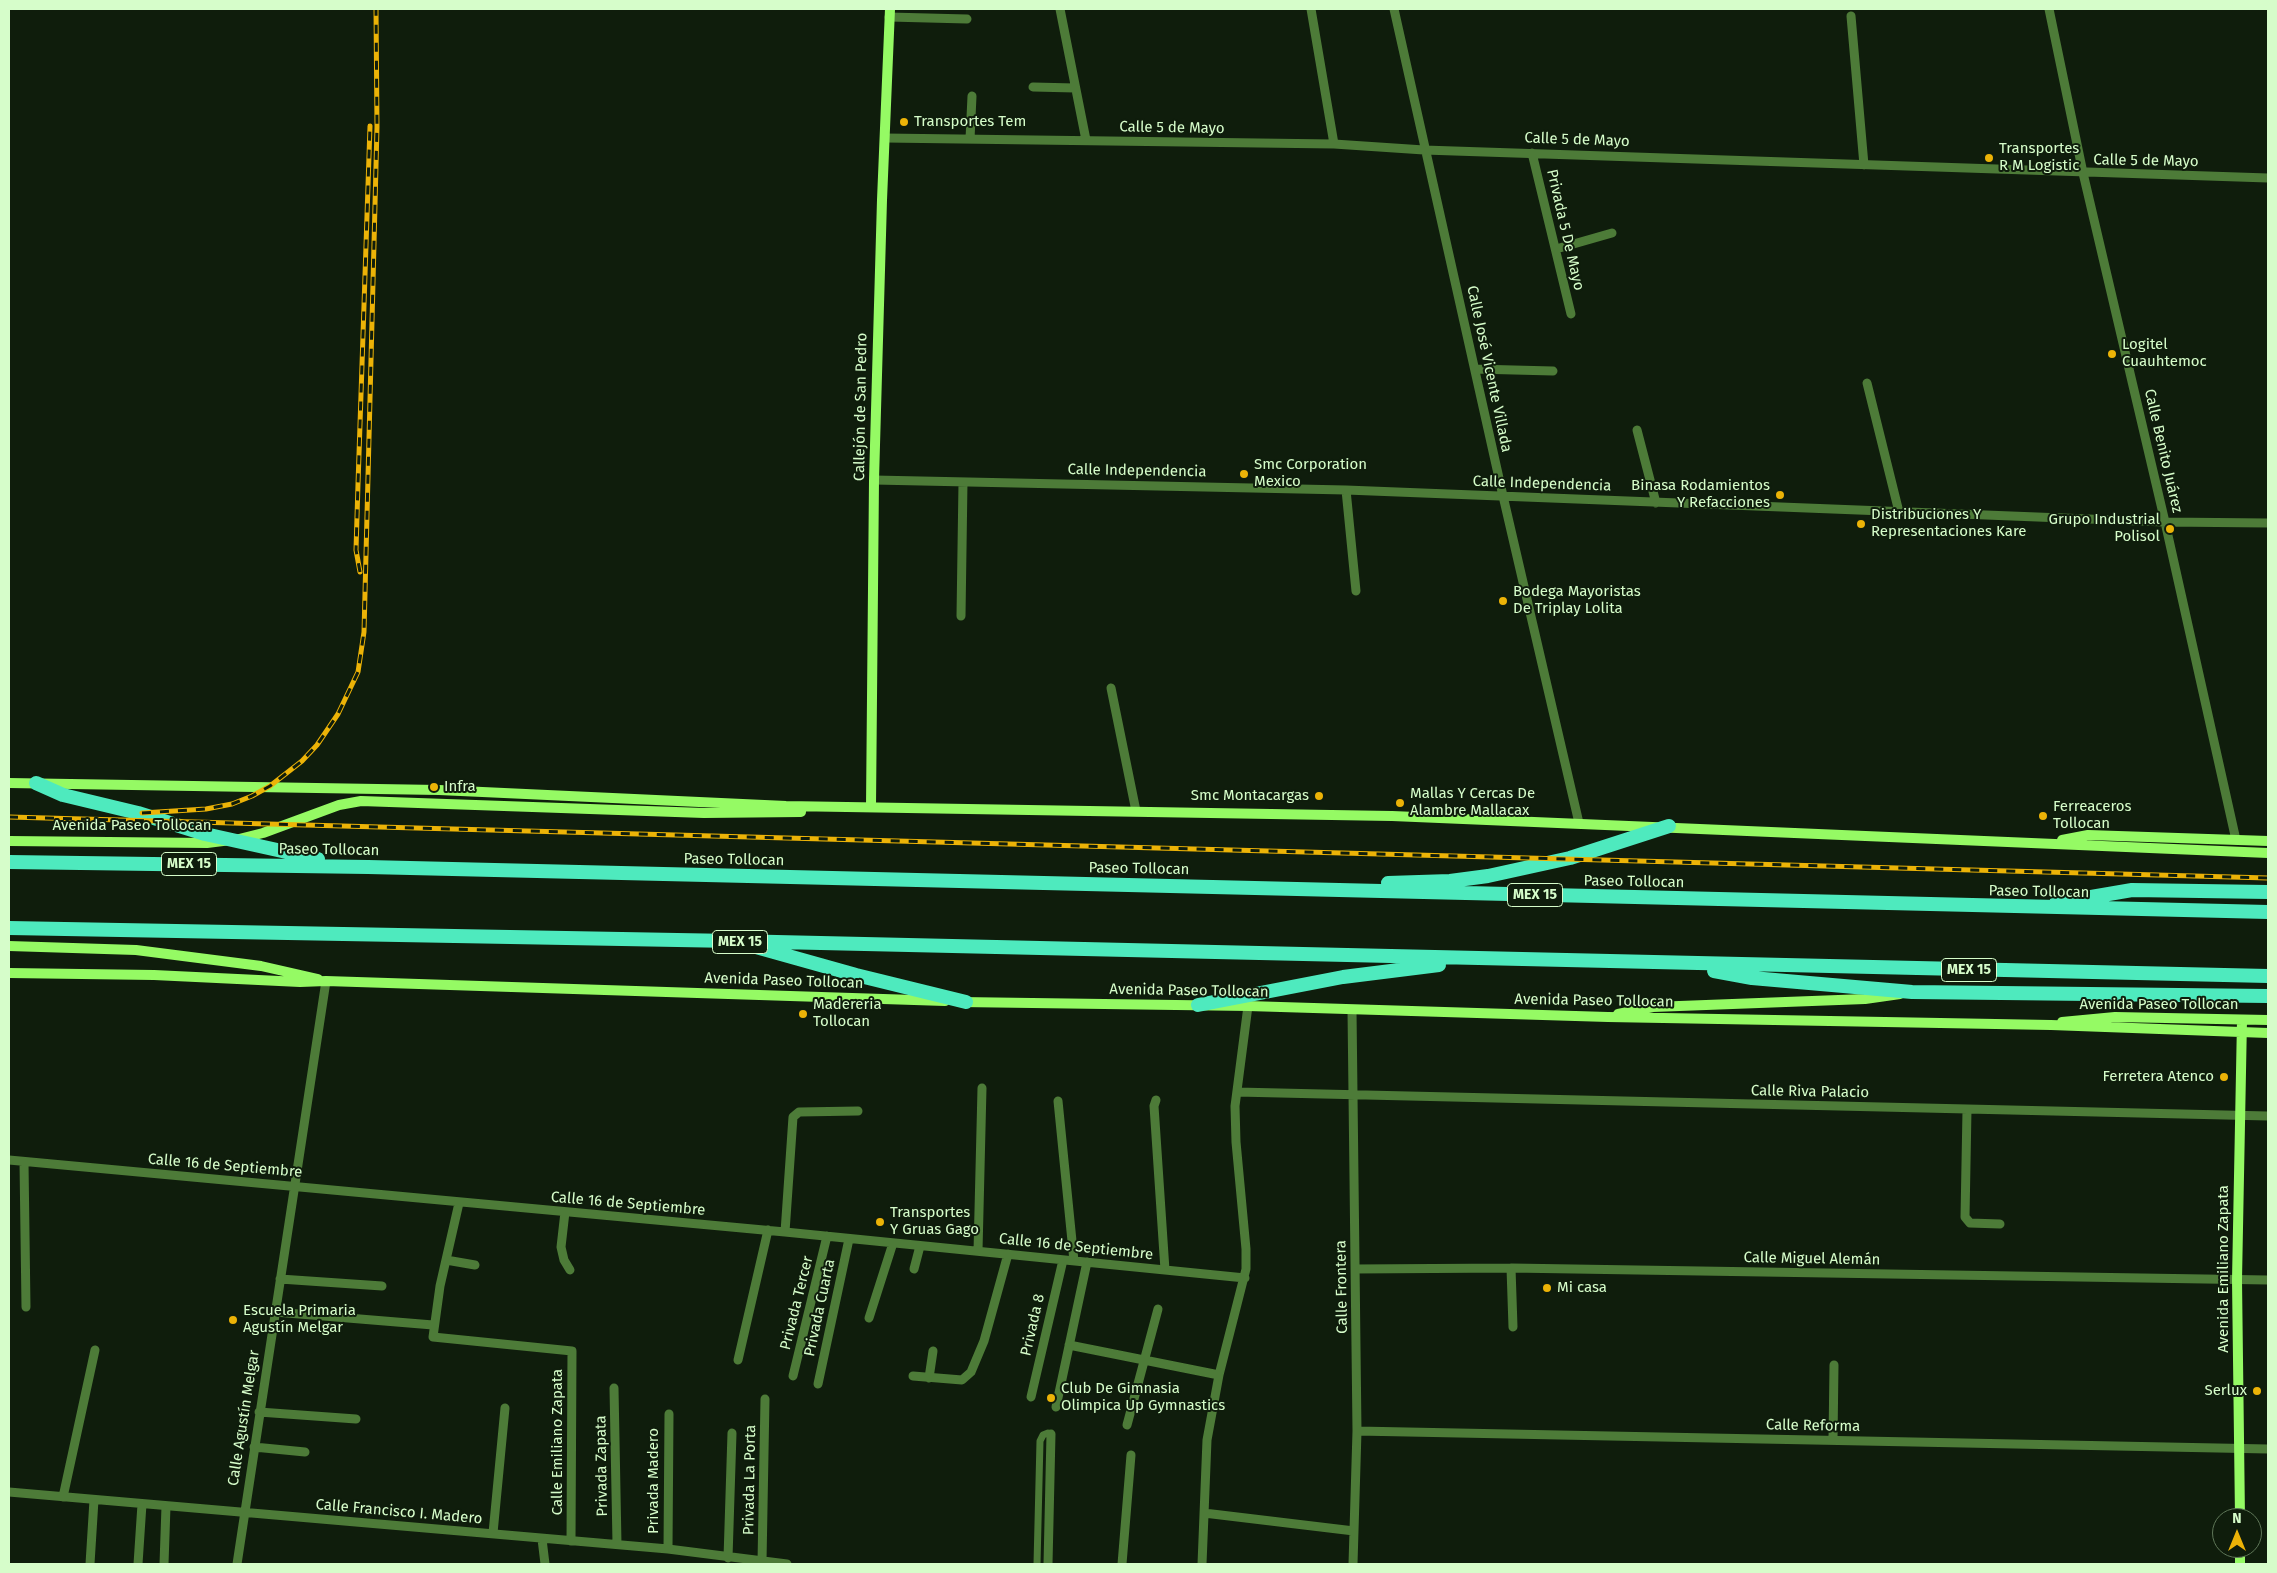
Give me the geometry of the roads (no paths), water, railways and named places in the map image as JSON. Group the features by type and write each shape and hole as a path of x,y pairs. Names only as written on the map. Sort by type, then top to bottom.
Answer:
{"highway":[{"path":"36,784 63,795 138,813 205,834 306,857 368,867"},
{"path":"1252,888 1298,883 1450,881 1488,876 1570,858 1669,826"},
{"name":"Paseo Tollocan","path":"9,862 368,867 2028,908 2268,912"},
{"path":"2028,908 2132,890 2268,892"},
{"name":"MEX 15","path":"9,928 733,941 1472,960 2268,976"},
{"path":"733,941 856,975 966,1002"},
{"path":"1198,1005 1343,977 1472,960"},
{"path":"1669,964 1752,978 1912,992 2268,996"}],"main road":[{"name":"Callejón de San Pedro","path":"871,806 874,480 890,13"},
{"name":"Avenida Paseo Tollocan","path":"9,783 438,790 776,805 1392,816 1669,826 2267,853"},
{"name":"Avenida Paseo Tollocan","path":"9,840 207,843 263,833 339,805 361,801 751,813 812,812 839,810 848,806"},
{"name":"Avenida Paseo Tollocan","path":"2046,843 2088,835 2268,841"},
{"name":"Avenida Paseo Tollocan","path":"9,946 164,953 261,966 326,981"},
{"name":"Avenida Paseo Tollocan","path":"9,973 154,975 291,982 326,981 966,1002 1248,1006 1608,1017 2052,1025 2268,1033"},
{"path":"1608,1017 1653,1007 1866,999 1912,992"},
{"name":"Avenida Paseo Tollocan","path":"2052,1025 2070,1020 2115,1017 2268,1020"},
{"name":"Avenida Emiliano Zapata","path":"2240,1508 2237,1280 2242,1020"}],"street":[{"path":"1060,9 1086,140"},
{"path":"1311,9 1334,144"},
{"name":"Calle José Vicente Villada","path":"1394,9 1424,150 1579,823"},
{"name":"Calle Benito Juárez","path":"2049,9 2083,173 2166,522 2236,840"},
{"path":"890,13 967,20"},
{"path":"1851,16 1864,164"},
{"path":"1033,87 1075,88"},
{"path":"970,139 972,96"},
{"name":"Calle 5 de Mayo","path":"885,138 1334,144 1424,150 2268,178"},
{"name":"Privada 5 De Mayo","path":"1532,153 1571,314"},
{"path":"1556,249 1612,233"},
{"path":"1475,369 1554,372"},
{"path":"1867,383 1899,512"},
{"path":"1637,430 1656,503"},
{"name":"Calle Independencia","path":"874,480 1346,490 2166,522 2268,523"},
{"path":"961,616 963,482"},
{"path":"1346,490 1356,591"},
{"path":"1111,688 1136,811"},
{"name":"Calle Agustín Melgar","path":"237,1564 326,981"},
{"path":"1202,1564 1207,1440 1219,1375 1245,1278 1246,1249 1236,1142 1237,1092 1248,1006"},
{"name":"Calle Frontera","path":"1352,1010 1357,1431 1353,1564"},
{"path":"978,1251 982,1088"},
{"name":"Calle Riva Palacio","path":"1237,1092 2268,1116"},
{"path":"1156,1100 1154,1106 1165,1270"},
{"path":"1058,1101 1074,1261"},
{"path":"1967,1110 1965,1217 1970,1223 2000,1224"},
{"path":"785,1232 793,1117 799,1112 858,1112"},
{"name":"Calle 16 de Septiembre","path":"9,1160 768,1230 1245,1278"},
{"path":"24,1162 26,1307"},
{"path":"275,1312 433,1325 459,1203"},
{"path":"565,1212 561,1247 564,1260 570,1270"},
{"path":"738,1360 768,1230"},
{"name":"Privada Tercer","path":"793,1376 827,1236"},
{"name":"Privada Cuarta","path":"818,1384 849,1238"},
{"path":"869,1318 893,1243"},
{"path":"914,1269 920,1246"},
{"path":"913,1376 962,1380 971,1372 984,1340 1008,1254"},
{"path":"446,1260 476,1265"},
{"name":"Privada 8","path":"1031,1397 1063,1260"},
{"path":"1056,1406 1087,1262"},
{"path":"1511,1268 1513,1327"},
{"name":"Calle Miguel Alemán","path":"1355,1269 1511,1268 2268,1280"},
{"path":"280,1279 382,1286"},
{"path":"1127,1425 1158,1309"},
{"name":"Calle Emiliano Zapata","path":"433,1325 434,1339 572,1351 571,1541"},
{"path":"1070,1345 1219,1375"},
{"path":"63,1497 95,1350"},
{"path":"929,1378 933,1351"},
{"path":"1833,1440 1834,1365"},
{"name":"Privada Zapata","path":"614,1388 617,1544"},
{"name":"Privada La Porta","path":"762,1562 765,1399"},
{"path":"493,1533 505,1408"},
{"path":"259,1412 356,1419"},
{"name":"Privada Madero","path":"668,1549 669,1414"},
{"name":"Calle Reforma","path":"1357,1431 2268,1449"},
{"path":"728,1558 732,1433"},
{"path":"1037,1564 1040,1441 1043,1435 1048,1433 1051,1434 1048,1564"},
{"path":"254,1447 305,1452"},
{"path":"1122,1564 1132,1455"},
{"name":"Calle Francisco I. Madero","path":"9,1492 617,1544 787,1564"},
{"path":"90,1564 94,1500"},
{"path":"138,1564 142,1504"},
{"path":"164,1564 166,1506"},
{"path":"1204,1513 1354,1531"},
{"path":"542,1539 545,1564"}],"railway":[{"path":"142,813 206,809 232,804 270,786 302,761 317,745 338,714 358,672 364,632 377,127 376,9"},
{"path":"360,572 356,550 370,126"},
{"path":"9,817 2268,878"}],"place":[{"name":"Transportes Tem","path":"904,122"},
{"name":"Transportes R M Logistic","path":"1989,158"},
{"name":"Logitel Cuauhtemoc","path":"2112,354"},
{"name":"Smc Corporation Mexico","path":"1244,474"},
{"name":"Binasa Rodamientos Y Refacciones","path":"1780,495"},
{"name":"Distribuciones Y Representaciones Kare","path":"1861,524"},
{"name":"Grupo Industrial Polisol","path":"2170,529"},
{"name":"Bodega Mayoristas De Triplay Lolita","path":"1503,601"},
{"name":"Infra","path":"434,787"},
{"name":"Smc Montacargas","path":"1319,796"},
{"name":"Mallas Y Cercas De Alambre Mallacax","path":"1400,803"},
{"name":"Ferreaceros Tollocan","path":"2043,816"},
{"name":"Madereria Tollocan","path":"803,1014"},
{"name":"Ferretera Atenco","path":"2224,1077"},
{"name":"Transportes Y Gruas Gago","path":"880,1222"},
{"name":"Mi casa","path":"1547,1288"},
{"name":"Escuela Primaria Agustín Melgar","path":"233,1320"},
{"name":"Serlux","path":"2257,1391"},
{"name":"Club De Gimnasia Olimpica Up Gymnastics","path":"1051,1398"}]}
